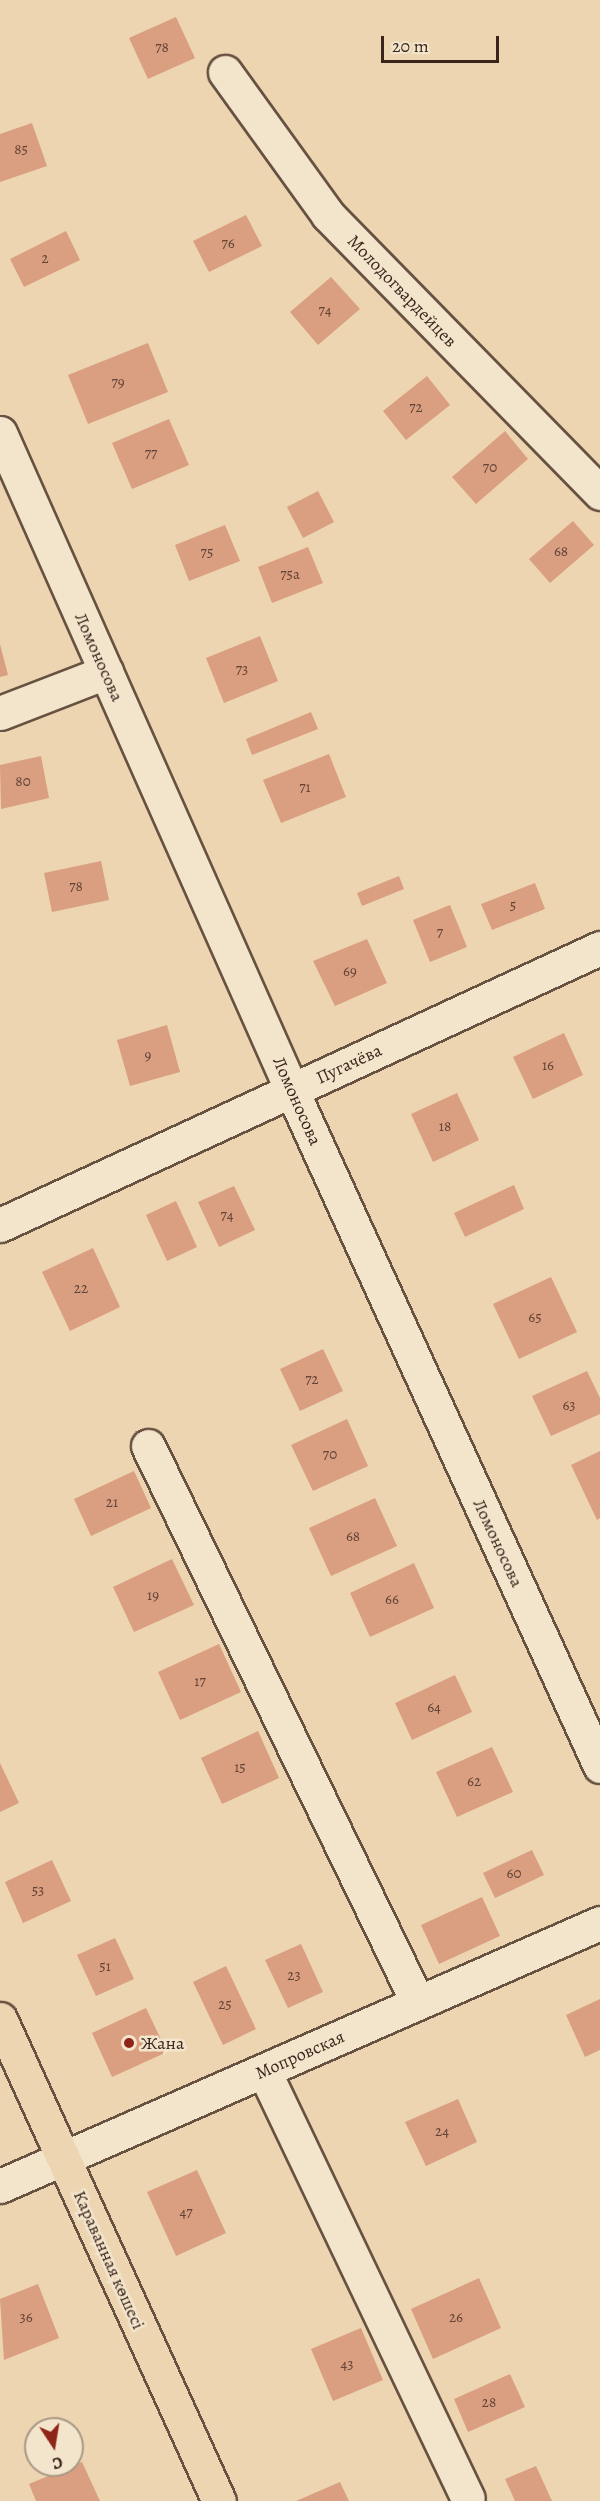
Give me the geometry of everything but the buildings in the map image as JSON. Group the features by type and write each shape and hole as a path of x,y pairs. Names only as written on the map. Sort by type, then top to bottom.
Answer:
{"main road":[{"name":"Караванная көшесі","path":"0,2019 219,2501"}],"street":[{"name":"Молодогвардейцев","path":"225,72 328,215 600,494"},
{"name":"Ломоносова","path":"0,433 292,1090 600,1766"},
{"path":"0,713 106,672"},
{"name":"Пугачёва","path":"0,1225 600,948"},
{"path":"148,1446 418,2003"},
{"name":"Мопровская","path":"0,2186 600,1923"},
{"path":"264,2071 468,2498"}],"place":[{"name":"Жана","path":"129,2043"}]}
